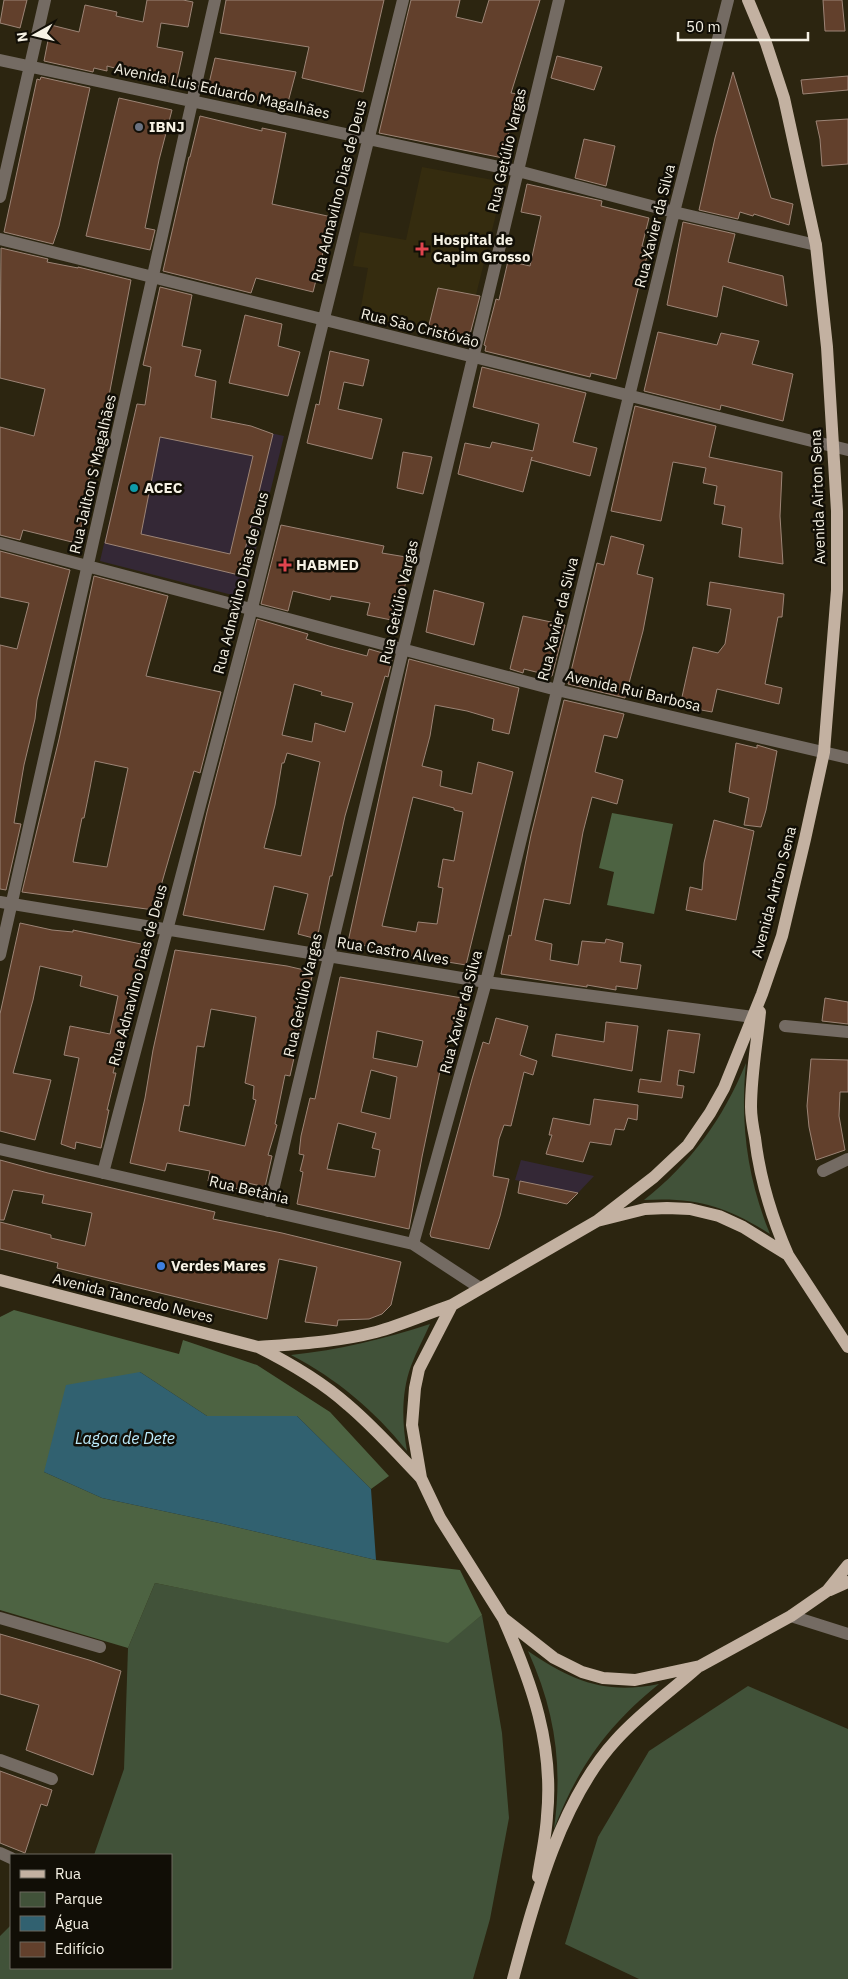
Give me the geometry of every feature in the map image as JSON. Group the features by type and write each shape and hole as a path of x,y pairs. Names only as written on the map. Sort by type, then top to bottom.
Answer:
{"main road":[{"name":"Avenida Airton Sena","path":"748,0 766,43 784,98 816,245 827,347 837,511 837,590 824,752 782,936 762,994"},
{"path":"258,1347 350,1338 398,1325 452,1305 597,1221 654,1177 688,1144 710,1113 724,1088 762,994"},
{"path":"762,994 752,1078 751,1109 757,1154 766,1196 772,1218 788,1255 848,1347"},
{"path":"597,1221 645,1209 690,1209 719,1216 743,1227 788,1255"},
{"name":"Avenida Tancredo Neves","path":"0,1280 258,1347"},
{"path":"452,1305 419,1369 415,1388 412,1425 421,1478 440,1518 503,1618 525,1667 539,1712 548,1769 547,1816 533,1906"},
{"path":"258,1347 295,1366 347,1404 421,1478"},
{"path":"827,1591 848,1565"},
{"path":"513,1979 533,1906 568,1816 577,1796 599,1762 622,1734 700,1666 791,1616 827,1591 848,1582"},
{"path":"503,1618 554,1658 582,1672 603,1678 635,1680 700,1666"}],"street":[{"path":"0,197 45,0"},
{"name":"Rua Jailton S Magalhães","path":"0,955 6,903 89,566 215,0"},
{"name":"Rua Adnavilno Dias de Deus","path":"103,1173 252,608 404,0"},
{"name":"Rua Getúlio Vargas","path":"268,1211 559,0"},
{"name":"Rua Xavier da Silva","path":"414,1244 486,982 674,212 728,0"},
{"name":"Avenida Luis Eduardo Magalhães","path":"0,60 518,171 674,212 816,245"},
{"name":"Rua São Cristóvão","path":"0,239 848,450"},
{"name":"Avenida Rui Barbosa","path":"0,543 557,690 848,758"},
{"name":"Rua Castro Alves","path":"6,903 486,982 753,1017"},
{"path":"785,1026 848,1032"},
{"name":"Rua Betânia","path":"0,1149 414,1244 480,1288"},
{"path":"822,1171 848,1159"},
{"path":"791,1616 848,1634"},
{"path":"0,1618 100,1647"},
{"path":"0,1760 52,1779"}],"shaded area":[{"name":"Hospital de Capim Grosso","path":"422,167 504,182 476,295 438,288 427,333 359,318 368,268 353,266 360,232 406,240"},
{"path":"137,404 284,436 244,598 100,561"},
{"path":"521,1160 594,1176 578,1193 515,1180"}],"green space":[{"path":"612,813 673,824 654,914 607,905 614,872 599,868"},
{"path":"746,1063 744,1107 747,1150 756,1192 770,1234 739,1216 710,1205 679,1200 644,1200 677,1171 704,1139 727,1103"},
{"path":"14,1310 179,1354 183,1340 257,1365 330,1412 389,1476 371,1489 297,1416 207,1416 140,1372 44,1472 102,1498 376,1560 460,1570 482,1615 448,1643 155,1583 128,1648 0,1610 0,1317"},
{"path":"430,1324 413,1361 405,1387 403,1419 407,1451 381,1422 354,1397 324,1374 291,1355 361,1343"},
{"path":"155,1583 448,1642 482,1615 502,1733 509,1818 490,1919 473,1979 0,1979 0,1936 10,1926 10,1969 172,1969 172,1854 94,1854 124,1769 128,1648"},
{"path":"528,1651 559,1670 590,1683 622,1688 659,1684 624,1715 596,1749 573,1786 554,1829 558,1782 554,1738 545,1695"},
{"path":"748,1686 848,1729 848,1979 639,1979 565,1944 598,1837 649,1751"}],"water":[{"name":"Lagoa de Dete","path":"140,1372 207,1416 297,1416 371,1489 376,1560 102,1498 44,1472 66,1385"}],"building":[{"path":"4,0 27,0 20,28 0,23"},
{"path":"147,0 183,0 193,2 188,27 161,23 157,47 183,52 176,84 107,66 107,71 94,68 93,72 44,61 51,25 79,32 85,5 117,12 116,16 143,22"},
{"path":"226,0 384,0 363,92 302,78 309,47 220,33"},
{"path":"411,0 460,0 456,17 482,23 489,0 540,0 511,93 518,94 503,158 379,133"},
{"path":"823,0 842,0 845,31 825,31"},
{"path":"557,56 602,67 594,90 551,78"},
{"path":"215,58 296,72 287,106 207,92"},
{"path":"733,72 771,198 793,204 789,225 754,214 753,216 740,212 738,219 699,210 715,138"},
{"path":"848,76 848,90 803,94 801,80"},
{"path":"41,77 90,88 59,226 53,244 4,232 37,79 40,80"},
{"path":"119,98 172,110 159,160 145,228 155,230 150,250 86,236"},
{"path":"200,116 262,131 262,128 286,133 272,204 332,217 313,292 256,278 251,293 163,271"},
{"path":"848,119 848,164 822,166 820,139 816,121"},
{"path":"584,139 615,146 606,186 575,178"},
{"path":"527,184 602,201 601,206 649,218 642,246 650,248 616,379 591,373 590,377 485,351 486,346 484,345 496,299 499,300 508,261 530,266 541,216 521,212"},
{"path":"683,222 735,234 728,262 783,276 787,306 723,286 717,317 667,305"},
{"path":"1,248 48,259 47,262 78,267 131,280 108,401 84,500 89,501 76,543 23,530 20,540 0,535 0,427 34,436 45,389 0,378"},
{"name":"ACEC","path":"160,287 192,295 182,346 201,350 195,376 216,381 211,418 251,426 273,434 239,575 105,543 137,404 145,405 151,367 143,365","holes":["160,437 253,456 230,554 141,534"]},
{"path":"438,288 480,296 468,342 427,333"},
{"path":"245,315 282,324 278,346 300,352 288,396 229,383"},
{"path":"658,332 717,345 721,333 759,341 752,364 793,374 783,421 721,405 720,410 644,391"},
{"path":"330,351 369,360 363,386 344,382 338,409 382,419 372,459 307,443 316,404 319,405"},
{"path":"482,367 586,393 573,442 597,448 590,476 531,460 523,492 458,474 465,443 490,448 492,442 533,451 539,424 473,407"},
{"path":"635,406 716,426 709,457 782,472 780,516 783,564 739,557 742,528 722,524 725,506 714,504 717,486 703,483 706,468 673,462 661,521 611,511"},
{"path":"403,452 432,457 423,494 397,488"},
{"path":"281,525 384,546 382,553 412,558 396,621 367,615 370,603 331,596 330,600 293,591 288,611 261,604"},
{"path":"611,536 644,545 637,574 653,578 643,631 625,698 568,684 597,563 604,565"},
{"path":"0,551 70,570 37,700 35,719 24,765 14,823 21,824 6,890 0,889 0,645 17,649 29,603 0,597"},
{"path":"94,576 168,596 146,676 221,692 200,773 194,771 154,910 22,892 59,739","holes":["95,761 128,768 107,867 73,862"]},
{"path":"710,582 784,594 782,617 778,617 765,684 782,688 779,704 717,689 712,712 680,706 693,647 718,653 725,644 731,609 707,605"},
{"path":"434,590 484,603 474,645 426,632"},
{"path":"523,616 565,625 552,676 524,669 523,673 510,669"},
{"path":"257,619 308,634 306,639 329,646 367,656 369,649 393,656 388,677 385,676 345,816 317,939 298,934 308,894 274,886 264,930 183,915 207,812","holes":["294,684 322,692 321,695 353,703 345,732 315,723 312,742 282,735","287,753 320,762 301,856 264,848 275,805 282,763 284,763"]},
{"path":"409,659 519,688 509,734 492,730 494,719 467,711 435,705 430,736 422,766 442,771 440,786 472,794 478,762 513,772 466,965 411,956 348,942","holes":["413,797 454,808 454,810 463,812 454,861 443,859 438,887 443,888 437,924 418,922 416,932 382,926"]},
{"path":"564,700 624,714 617,738 604,735 595,772 623,780 617,804 592,797 583,832 570,904 544,899 535,940 552,944 550,960 578,965 582,941 605,943 606,939 623,943 620,962 641,965 637,989 616,986 616,990 587,985 587,987 501,974 509,935 511,936 531,835"},
{"path":"736,743 757,748 757,745 777,751 761,827 744,825 749,798 729,792"},
{"path":"714,820 754,831 736,920 686,910 690,887 702,890 704,863"},
{"path":"20,923 52,930 73,932 73,930 146,945 113,1073 116,1073 107,1110 109,1110 101,1148 76,1142 75,1149 61,1144 79,1058 64,1055 70,1026 110,1034 118,996 80,986 82,976 40,966 33,1000 13,1073 51,1080 35,1140 0,1131 0,1014"},
{"path":"175,950 287,966 313,972 290,1076 285,1075 275,1124 277,1125 268,1155 272,1156 265,1187 248,1183 246,1191 208,1181 210,1171 167,1163 165,1171 130,1163 145,1098 153,1050","holes":["211,1009 256,1017 245,1083 254,1086 253,1099 256,1100 245,1146 179,1131 184,1105 189,1106 197,1046 204,1047"]},
{"path":"340,977 462,998 440,1071 409,1229 297,1204 303,1172 300,1171 304,1155 299,1154 301,1136 310,1098 315,1099","holes":["377,1031 423,1041 417,1067 373,1058","371,1070 397,1077 390,1119 361,1112","338,1123 376,1133 372,1148 380,1150 375,1177 327,1169"]},
{"path":"825,998 848,1002 848,1024 822,1021"},
{"path":"496,1018 528,1026 520,1055 537,1061 533,1075 524,1072 511,1126 504,1125 499,1139 493,1176 509,1179 500,1216 489,1249 431,1237 430,1234 483,1042 489,1044"},
{"path":"606,1022 638,1026 632,1071 552,1056 556,1034 604,1042"},
{"path":"668,1030 700,1034 694,1073 679,1070 677,1085 684,1086 682,1098 638,1092 640,1079 661,1082"},
{"path":"811,1059 848,1060 848,1092 840,1092 839,1116 845,1150 816,1160 807,1106"},
{"path":"594,1099 638,1105 637,1120 628,1118 624,1130 615,1129 611,1145 590,1142 583,1162 546,1154 552,1135 549,1135 553,1118 590,1125"},
{"path":"0,1160 215,1212 213,1219 282,1233 401,1262 391,1305 382,1314 369,1319 338,1320 337,1326 305,1322 317,1267 279,1259 267,1319 57,1268 58,1263 0,1249 0,1222 51,1235 51,1238 85,1246 92,1213 42,1203 44,1195 13,1190 4,1220 0,1220"},
{"path":"520,1181 578,1193 567,1204 518,1193"},
{"path":"0,1634 121,1671 93,1775 26,1750 39,1705 0,1694"},
{"path":"0,1771 52,1790 47,1806 41,1804 25,1853 0,1843"}],"place":[{"name":"IBNJ","path":"139,127"},
{"name":"Hospital de Capim Grosso","path":"422,249"},
{"name":"ACEC","path":"134,488"},
{"name":"HABMED","path":"285,565"},
{"name":"Verdes Mares","path":"161,1266"}]}
